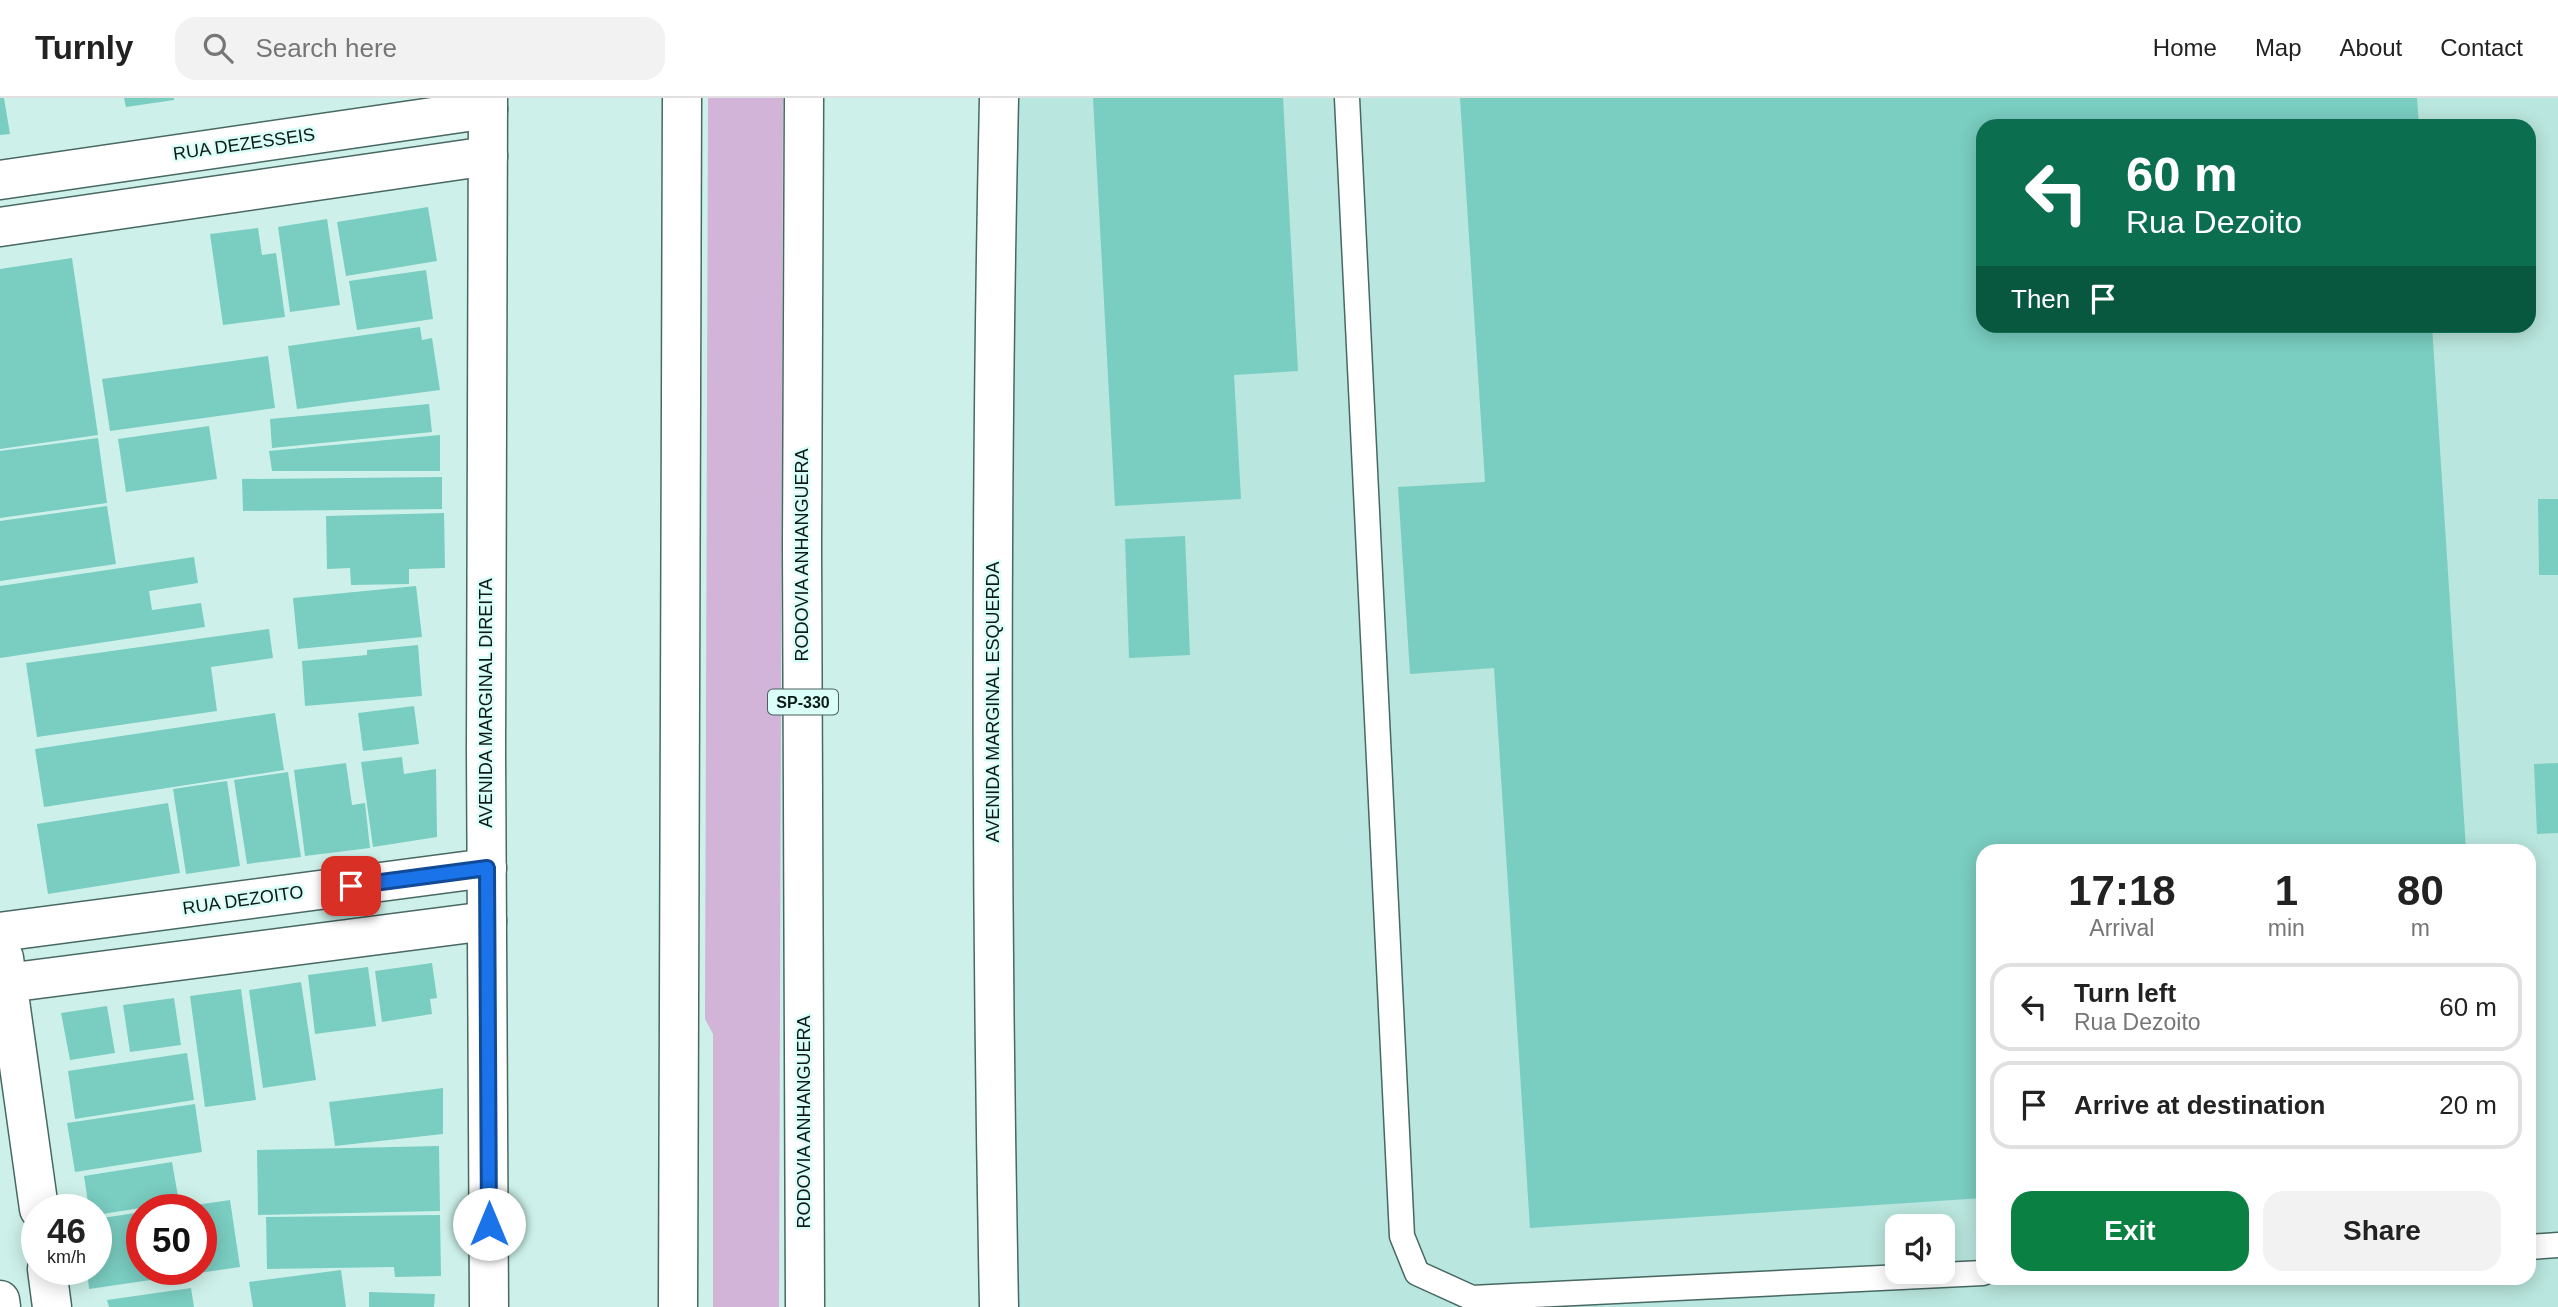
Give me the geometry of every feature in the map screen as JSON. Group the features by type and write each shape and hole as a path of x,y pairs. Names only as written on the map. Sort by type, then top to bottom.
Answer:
{"main road":[{"path":"678,1307 682,98"},
{"name":"RODOVIA ANHANGUERA","path":"804,98 802,587 805,1307"},
{"name":"AVENIDA MARGINAL ESQUERDA","path":"999,98 993,365 993,1025 999,1307"},
{"name":"AVENIDA MARGINAL DIREITA","path":"488,104 489,1307"},
{"name":"RUA DEZESSEIS","path":"0,180 488,104"},
{"path":"0,227 488,156"},
{"name":"RUA DEZOITO","path":"0,933 487,868"},
{"path":"4,983 487,921"},
{"path":"0,933 4,983 37,1194"},
{"path":"49,1285 52,1307"},
{"path":"0,1300 1,1307"}],"lane":[{"path":"1348,98 1402,1236 1417,1273 1472,1298 1976,1273"},
{"path":"2536,1247 2558,1245"}],"shaded area":[{"path":"708,98 783,98 779,1307 713,1307 713,1034 705,1019"},
{"path":"999,98 2558,98 2558,1307 1003,1307"}],"building":[{"path":"0,98 4,98 10,134 0,135"},
{"path":"124,98 174,98 174,100 126,107"},
{"path":"1093,98 1283,98 1298,371 1234,375 1241,499 1115,506"},
{"path":"1460,98 2417,98 2418,119 1976,119 1976,333 2432,333 2466,844 1976,844 1976,1198 1530,1228 1494,668 1410,674 1398,487 1485,482"},
{"path":"428,207 437,261 346,276 337,222"},
{"path":"327,219 340,305 290,312 278,227"},
{"path":"258,228 262,255 276,253 285,317 223,325 210,234"},
{"path":"72,258 98,435 0,449 0,269"},
{"path":"426,270 433,319 357,330 349,281"},
{"path":"420,327 422,340 432,338 440,390 297,409 288,346"},
{"path":"268,356 275,408 110,431 102,379"},
{"path":"429,404 432,432 272,448 270,419"},
{"path":"209,426 217,479 126,492 118,439"},
{"path":"440,435 440,471 272,471 269,451"},
{"path":"98,438 107,503 0,518 0,451"},
{"path":"442,477 442,509 243,511 242,479"},
{"path":"2538,499 2558,499 2558,575 2539,575"},
{"path":"107,506 116,564 0,581 0,521"},
{"path":"444,513 445,568 409,569 409,584 351,585 350,568 327,569 326,516"},
{"path":"1185,536 1190,655 1129,658 1125,539"},
{"path":"194,557 198,583 149,591 152,610 201,603 205,627 0,658 0,586"},
{"path":"416,586 422,637 298,649 293,598"},
{"path":"269,629 273,658 211,667 217,711 37,737 26,663"},
{"path":"418,645 422,696 305,706 302,661 367,655 367,650"},
{"path":"414,706 419,744 363,751 358,713"},
{"path":"275,713 284,770 44,807 35,749"},
{"path":"402,757 404,774 436,769 437,837 373,847 361,762"},
{"path":"346,763 352,805 365,803 370,848 305,856 294,770"},
{"path":"2558,763 2558,833 2537,834 2534,764"},
{"path":"288,772 301,857 247,864 234,780"},
{"path":"227,781 240,866 186,874 173,789"},
{"path":"168,803 180,873 48,894 37,824"},
{"path":"432,963 437,998 430,999 432,1014 382,1022 375,971"},
{"path":"368,967 376,1026 315,1034 308,975"},
{"path":"301,982 316,1080 263,1088 249,990"},
{"path":"241,989 256,1100 205,1107 190,996"},
{"path":"174,998 181,1045 130,1052 123,1005"},
{"path":"107,1006 115,1053 70,1060 61,1013"},
{"path":"187,1053 194,1100 75,1119 68,1071"},
{"path":"443,1088 443,1134 335,1146 329,1102"},
{"path":"195,1104 202,1152 75,1172 67,1123"},
{"path":"439,1146 440,1211 258,1215 257,1150"},
{"path":"172,1162 178,1194 126,1194 126,1210 112,1212 112,1194 87,1194 84,1176"},
{"path":"230,1200 240,1267 217,1270 217,1202"},
{"path":"126,1214 126,1284 89,1289 89,1285 112,1285 112,1217"},
{"path":"440,1215 441,1276 395,1277 394,1267 267,1269 266,1217"},
{"path":"341,1270 346,1307 253,1307 249,1282"},
{"path":"191,1288 194,1307 109,1307 107,1300"},
{"path":"369,1292 435,1294 434,1307 369,1307"}],"route":[{"path":"351,886 487,868 489,1224"}]}
